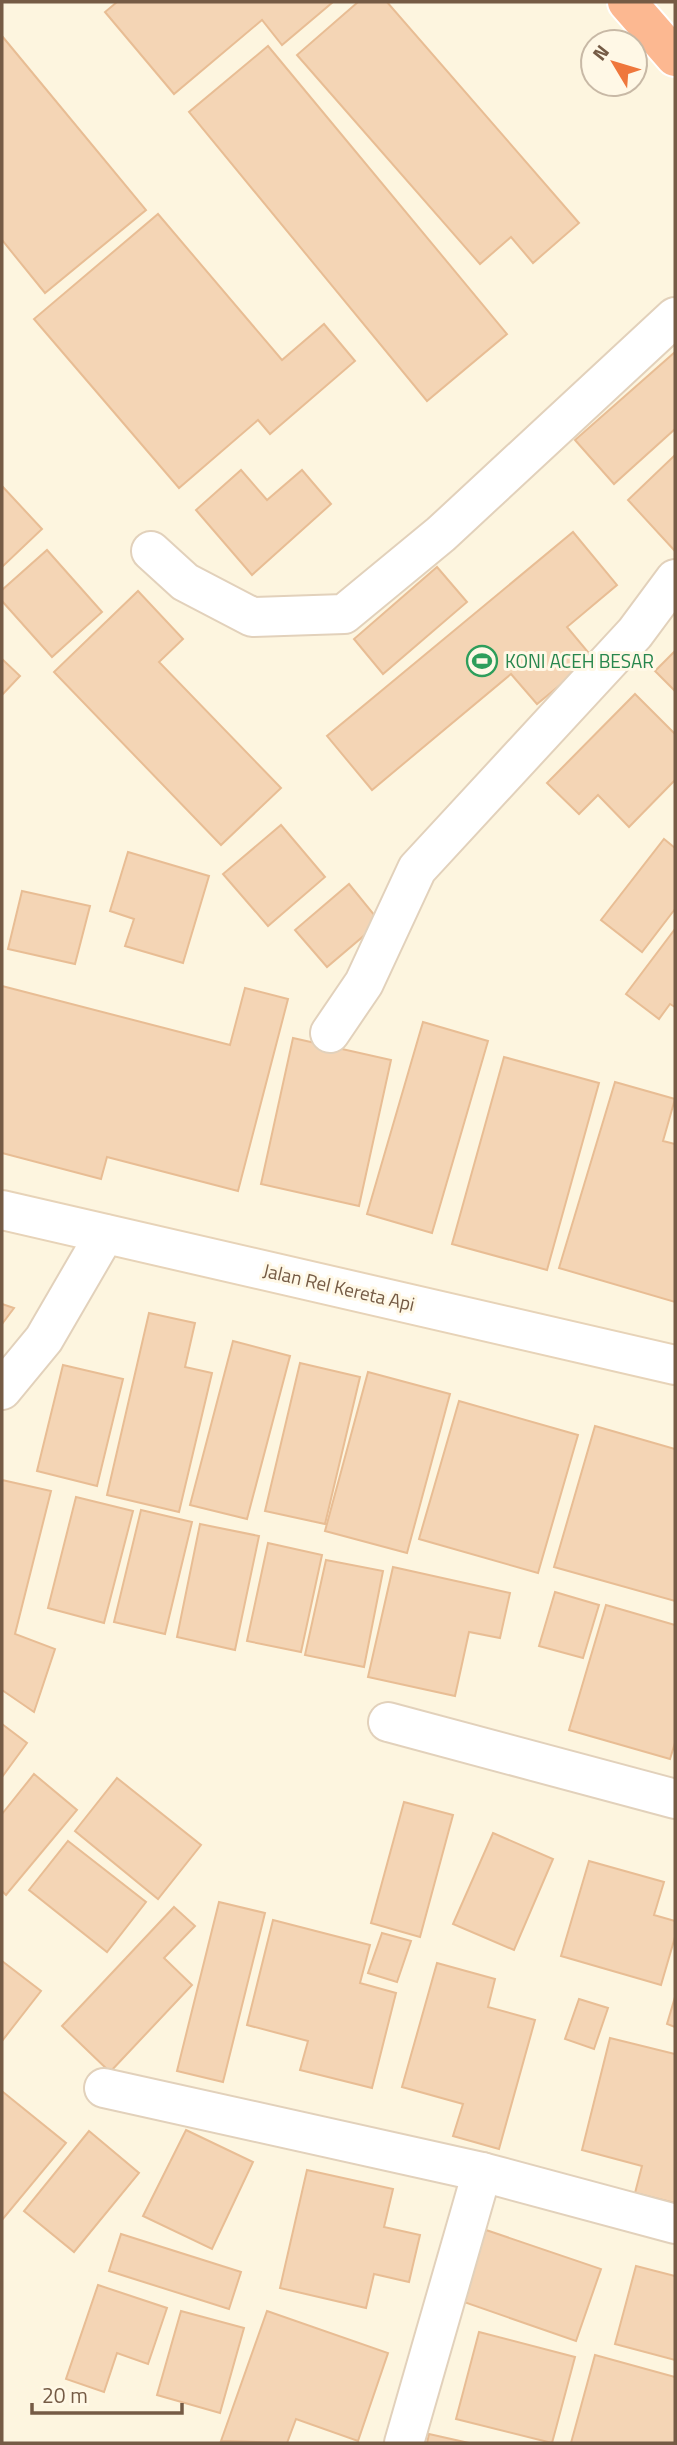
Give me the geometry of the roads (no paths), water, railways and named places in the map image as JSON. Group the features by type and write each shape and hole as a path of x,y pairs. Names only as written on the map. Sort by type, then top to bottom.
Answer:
{"highway":[{"path":"628,2 675,57"}],"street":[{"path":"151,551 185,582 252,618 344,614 441,534 675,317"},
{"path":"330,1033 363,983 417,869 635,633 675,579"},
{"name":"Jalan Rel Kereta Api","path":"2,1210 675,1365"},
{"path":"2,1390 44,1339 105,1234"},
{"path":"388,1722 675,1799"},
{"path":"104,2088 482,2172 675,2224"},
{"path":"404,2443 482,2172"}],"place":[{"name":"KONI ACEH BESAR","path":"482,661"}]}
